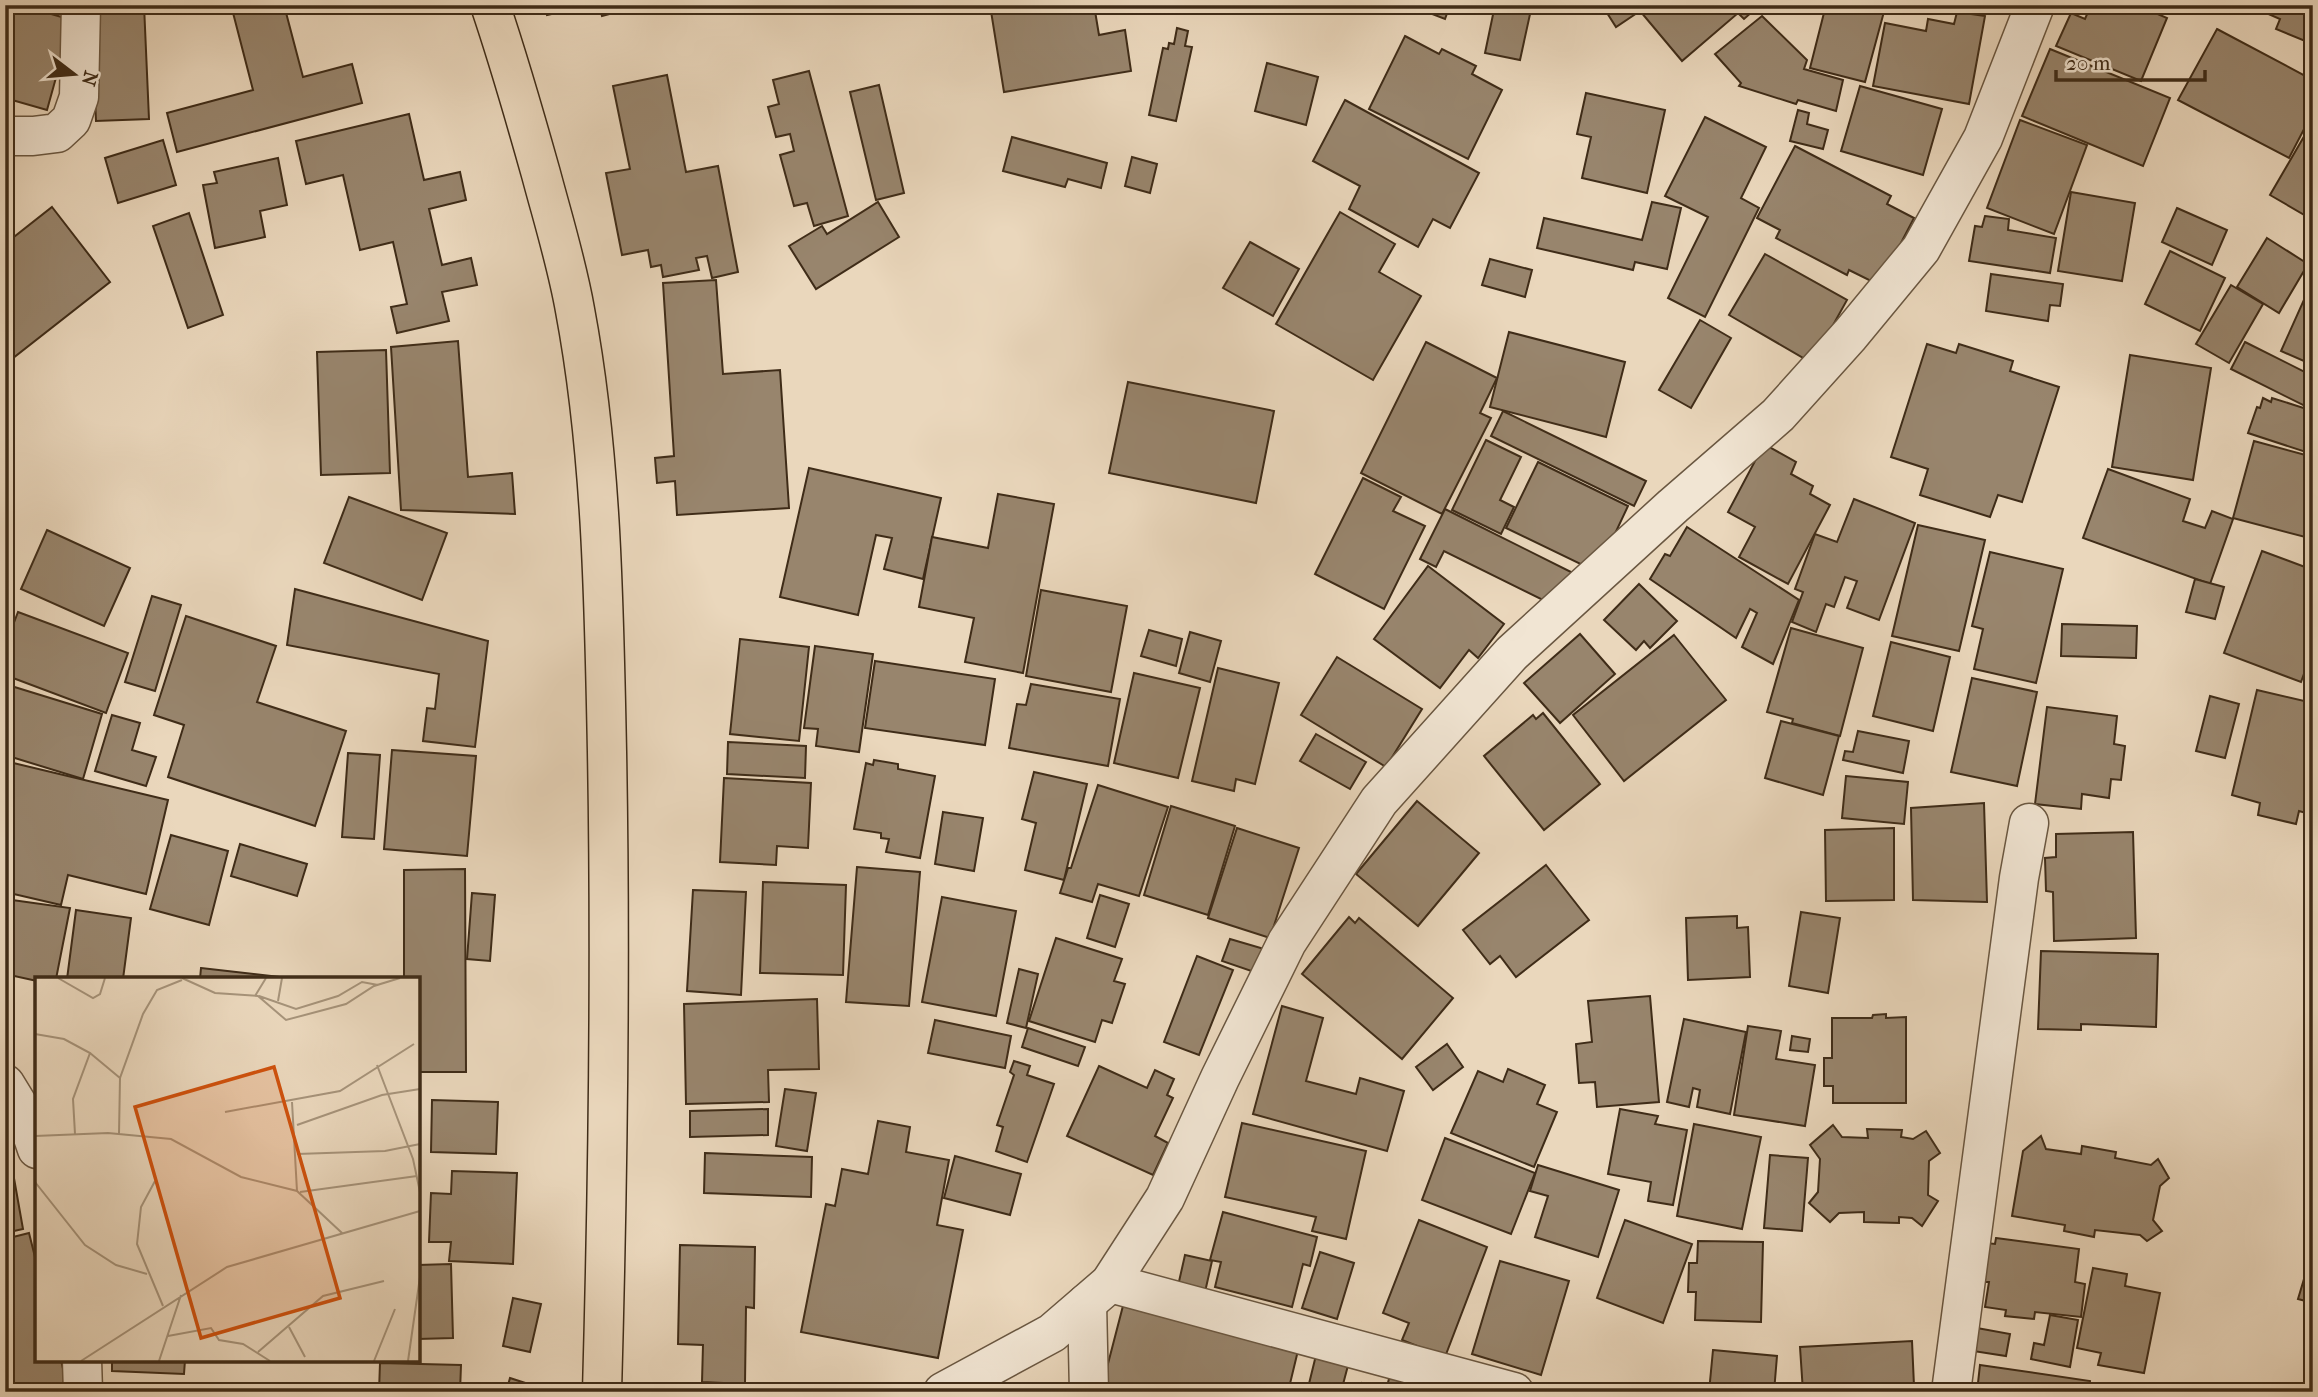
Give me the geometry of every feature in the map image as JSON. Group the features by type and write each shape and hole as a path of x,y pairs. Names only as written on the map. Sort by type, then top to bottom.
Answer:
{"main road":[{"path":"490,5 552,212 575,309 592,426 604,623 609,858 607,1203 602,1392"}],"street":[{"path":"5,136 57,133 71,120 79,97 81,5"},
{"path":"943,1392 1052,1333 1098,1293 1165,1198 1287,942 1379,801 1512,653 1673,506 1778,415 1850,335 1921,249 1983,138 2035,5"},
{"path":"1951,1392 2017,892 2029,823"},
{"path":"5,1084 27,1121 35,1144"},
{"path":"1098,1293 1450,1383 1514,1392"},
{"path":"1089,1392 1098,1293"},
{"path":"82,1362 83,1392"}],"building":[{"path":"7,5 20,5 72,20 47,110 5,98"},
{"path":"91,5 144,5 149,119 96,121"},
{"path":"231,5 284,5 303,77 352,64 362,103 177,152 167,113 253,90"},
{"path":"544,5 587,5 587,6 547,15"},
{"path":"599,5 643,5 602,16"},
{"path":"990,5 1094,5 1099,35 1125,30 1131,71 1004,92"},
{"path":"1409,5 1450,5 1445,19"},
{"path":"1495,5 1532,5 1520,60 1485,53"},
{"path":"1602,5 1632,5 1637,13 1616,27"},
{"path":"1635,5 1760,5 1744,19 1738,13 1682,61"},
{"path":"1826,5 1875,5 1885,8 1865,82 1810,68"},
{"path":"2091,5 2137,5 2167,18 2141,81 2056,46 2071,13 2085,19"},
{"path":"2248,5 2313,5 2313,36 2310,43 2276,29 2280,19"},
{"path":"1957,12 1985,16 1969,104 1873,86 1885,23 1926,31 1928,19 1954,24"},
{"path":"1762,16 1807,60 1804,69 1843,80 1836,111 1798,100 1796,104 1739,86 1741,83 1715,54"},
{"path":"1177,28 1188,31 1185,46 1192,47 1176,121 1149,115 1163,48 1168,49 1169,43 1174,44"},
{"path":"2217,29 2313,80 2313,112 2289,158 2178,100"},
{"path":"1405,36 1439,54 1442,49 1476,66 1472,74 1502,90 1468,159 1369,109"},
{"path":"2050,49 2170,98 2143,166 2022,116"},
{"path":"1267,63 1318,77 1306,125 1255,111"},
{"path":"809,71 848,216 814,226 807,203 794,206 780,155 794,151 790,134 776,137 768,107 779,104 773,80"},
{"path":"667,75 686,172 718,166 738,272 712,278 707,256 696,258 699,270 663,277 661,265 651,267 648,250 622,255 606,173 630,169 613,86"},
{"path":"879,85 904,193 876,200 850,92"},
{"path":"1860,86 1942,109 1923,175 1841,151"},
{"path":"1586,93 1665,110 1647,193 1582,178 1591,137 1577,134"},
{"path":"1345,100 1479,173 1450,228 1433,219 1418,247 1349,209 1360,186 1313,161"},
{"path":"1798,110 1809,113 1807,124 1828,130 1823,149 1790,141"},
{"path":"409,114 424,180 460,172 466,200 429,209 442,265 471,258 477,285 442,292 449,321 397,333 391,307 407,304 393,242 360,250 343,175 306,184 296,141"},
{"path":"1705,117 1766,147 1741,198 1759,208 1705,317 1668,298 1708,217 1665,196"},
{"path":"2020,120 2087,145 2054,234 1987,208"},
{"path":"2313,121 2313,220 2270,195"},
{"path":"1012,137 1107,163 1101,188 1068,179 1065,187 1003,171"},
{"path":"163,140 176,185 118,203 105,158"},
{"path":"1795,146 1891,196 1887,204 1914,218 1879,285 1849,270 1847,275 1776,238 1780,230 1757,218"},
{"path":"1132,157 1157,164 1150,193 1125,186"},
{"path":"278,158 287,205 260,211 265,237 215,248 203,185 217,183 214,172"},
{"path":"2071,192 2135,203 2122,281 2058,271"},
{"path":"878,202 899,237 816,289 789,246 822,226 827,234"},
{"path":"1652,202 1681,208 1667,269 1635,262 1633,270 1537,248 1544,218 1642,240"},
{"path":"52,207 110,282 8,362 5,358 5,244"},
{"path":"2177,208 2227,230 2212,265 2162,242"},
{"path":"1340,212 1395,244 1379,272 1421,296 1373,380 1276,324"},
{"path":"189,213 223,315 188,328 153,226"},
{"path":"1985,216 2009,219 2008,230 2056,238 2050,273 1969,261 1975,226 1982,227"},
{"path":"2267,238 2308,264 2279,313 2237,287"},
{"path":"1250,242 1299,269 1273,316 1223,288"},
{"path":"2170,251 2225,278 2200,331 2145,304"},
{"path":"1765,254 1847,300 1812,363 1729,315"},
{"path":"1490,259 1532,270 1525,297 1482,285"},
{"path":"1991,274 2063,284 2060,306 2050,305 2048,321 1986,311"},
{"path":"716,280 723,374 780,370 789,508 677,515 675,481 657,483 655,458 674,456 663,283"},
{"path":"2231,285 2263,304 2229,363 2196,344"},
{"path":"2307,293 2313,296 2313,365 2281,351"},
{"path":"1700,320 1731,338 1691,408 1659,390"},
{"path":"1509,332 1625,362 1606,437 1490,407"},
{"path":"458,341 468,477 512,473 515,514 401,510 391,347"},
{"path":"1426,342 1497,378 1480,413 1491,418 1442,514 1361,473"},
{"path":"2245,342 2313,376 2313,410 2231,369"},
{"path":"1927,344 1956,353 1959,344 2013,361 2010,371 2059,387 2022,502 1998,495 1990,517 1920,495 1928,469 1891,457"},
{"path":"386,350 390,473 321,475 317,352"},
{"path":"2130,355 2211,368 2193,480 2112,467"},
{"path":"1128,382 1274,411 1256,503 1109,473"},
{"path":"2263,398 2271,402 2272,398 2310,410 2306,419 2313,422 2312,454 2248,433"},
{"path":"1503,411 1646,481 1634,506 1491,436"},
{"path":"1486,440 1521,457 1500,500 1514,507 1501,534 1452,510"},
{"path":"2254,441 2313,457 2313,539 2233,518"},
{"path":"1764,444 1796,462 1791,474 1813,486 1810,494 1830,505 1788,584 1739,557 1755,527 1728,512"},
{"path":"1538,462 1628,506 1597,572 1506,528"},
{"path":"809,468 941,498 923,579 884,569 892,538 876,535 858,615 780,597"},
{"path":"2108,469 2190,499 2183,521 2205,528 2212,511 2233,519 2210,584 2083,538"},
{"path":"1363,478 1401,497 1393,511 1425,526 1384,609 1315,574"},
{"path":"998,494 1054,504 1023,673 965,662 974,618 919,607 932,537 988,548"},
{"path":"349,497 447,533 422,600 324,563"},
{"path":"1854,499 1915,523 1879,620 1847,608 1857,581 1845,577 1834,607 1826,604 1816,632 1792,622 1803,592 1795,589 1815,534 1837,542"},
{"path":"1445,509 1573,573 1557,607 1444,551 1436,567 1420,559"},
{"path":"1918,525 1985,540 1959,651 1892,636"},
{"path":"1687,527 1799,600 1773,664 1742,647 1757,613 1750,609 1736,638 1650,579 1665,554 1670,556"},
{"path":"47,530 130,568 104,626 21,589"},
{"path":"2262,551 2313,570 2313,624 2308,636 2313,637 2313,649 2301,682 2224,653"},
{"path":"1990,552 2063,569 2036,683 1974,669 1983,629 1972,626"},
{"path":"1428,566 1504,624 1478,658 1469,650 1440,688 1374,639"},
{"path":"2195,579 2224,587 2215,619 2186,612"},
{"path":"1639,584 1677,621 1650,648 1644,641 1636,650 1604,620"},
{"path":"295,589 488,641 475,747 423,741 427,708 435,709 439,674 287,645"},
{"path":"1041,590 1127,606 1111,692 1026,676"},
{"path":"152,596 181,605 155,691 125,682"},
{"path":"18,612 128,653 106,713 5,675 5,623 13,625"},
{"path":"186,616 276,646 257,702 346,731 315,826 168,777 184,725 154,715"},
{"path":"2062,624 2137,626 2136,658 2061,656"},
{"path":"1791,628 1863,648 1840,736 1792,723 1793,719 1767,712"},
{"path":"1149,630 1182,639 1176,666 1141,656"},
{"path":"1190,632 1221,641 1210,682 1179,673"},
{"path":"1580,634 1615,674 1560,723 1524,683"},
{"path":"1674,635 1726,700 1624,781 1573,715"},
{"path":"740,639 809,647 799,741 730,734"},
{"path":"1891,642 1950,657 1933,731 1873,716"},
{"path":"815,646 873,654 859,752 816,746 818,729 804,728"},
{"path":"1337,657 1422,709 1386,767 1301,715"},
{"path":"875,661 995,679 985,745 865,728"},
{"path":"1218,668 1279,683 1255,784 1236,779 1234,791 1192,781"},
{"path":"1134,673 1200,688 1178,778 1114,763"},
{"path":"1972,678 2037,692 2017,786 1951,772"},
{"path":"1031,684 1120,699 1108,766 1009,748 1017,704 1026,705"},
{"path":"8,685 102,714 83,779 5,755 5,695"},
{"path":"2257,690 2313,703 2313,815 2299,811 2296,824 2258,815 2260,803 2232,795"},
{"path":"2210,696 2239,704 2225,758 2196,751"},
{"path":"2047,707 2117,716 2114,744 2125,746 2121,780 2111,779 2109,798 2082,794 2081,809 2035,804"},
{"path":"1543,713 1600,784 1544,830 1484,756 1533,715 1536,719"},
{"path":"112,715 140,723 132,750 156,757 146,786 95,771"},
{"path":"1781,721 1839,736 1823,795 1765,778"},
{"path":"1858,731 1909,741 1903,773 1843,760 1845,751 1853,752"},
{"path":"1316,734 1366,762 1350,789 1300,761"},
{"path":"728,742 806,746 805,778 727,774"},
{"path":"392,750 476,756 467,856 384,849"},
{"path":"348,753 380,755 374,839 342,837"},
{"path":"874,760 898,764 898,769 935,776 920,858 886,852 889,839 881,838 881,833 854,829 866,763 873,765"},
{"path":"5,761 168,800 146,894 68,875 61,905 5,892"},
{"path":"1034,772 1087,784 1064,880 1025,870 1036,823 1022,819"},
{"path":"1846,776 1908,782 1904,824 1842,818"},
{"path":"724,778 811,783 808,848 777,846 776,865 720,862"},
{"path":"1098,785 1168,807 1139,896 1098,884 1092,902 1060,893"},
{"path":"1417,801 1479,853 1418,926 1356,874"},
{"path":"1984,803 1987,902 1913,900 1911,808"},
{"path":"1171,806 1235,826 1208,915 1144,895"},
{"path":"943,812 983,818 974,871 935,864"},
{"path":"1237,828 1299,848 1270,938 1208,918"},
{"path":"1894,828 1894,900 1826,901 1825,830"},
{"path":"2133,832 2136,938 2054,941 2053,892 2046,891 2045,858 2056,857 2056,834"},
{"path":"171,835 228,851 209,925 150,909"},
{"path":"240,844 307,864 297,896 231,876"},
{"path":"1546,865 1589,920 1516,977 1500,956 1490,964 1463,930"},
{"path":"857,867 920,872 909,1006 846,1002"},
{"path":"465,869 466,1072 420,1072 420,977 404,977 404,870"},
{"path":"763,882 846,885 843,975 760,973"},
{"path":"693,890 746,892 741,995 687,991"},
{"path":"472,893 495,895 490,961 467,959"},
{"path":"1100,895 1129,904 1115,947 1087,938"},
{"path":"942,897 1016,911 996,1016 922,1002"},
{"path":"5,899 70,908 56,977 35,977 35,981 5,974"},
{"path":"76,910 131,918 123,977 67,977"},
{"path":"1801,912 1840,918 1828,993 1789,986"},
{"path":"1737,916 1737,928 1748,927 1750,977 1688,980 1686,918"},
{"path":"1349,917 1355,923 1359,918 1453,998 1402,1059 1302,974"},
{"path":"1056,938 1122,959 1114,981 1125,984 1112,1023 1102,1020 1095,1042 1029,1021"},
{"path":"1230,939 1271,951 1263,975 1222,961"},
{"path":"2041,951 2158,954 2156,1027 2081,1024 2081,1030 2038,1029"},
{"path":"1197,956 1233,970 1199,1055 1164,1042"},
{"path":"201,968 280,977 200,977"},
{"path":"1019,969 1038,974 1026,1028 1007,1023"},
{"path":"1650,996 1659,1102 1597,1107 1595,1082 1579,1083 1576,1044 1592,1042 1588,1001"},
{"path":"817,999 819,1069 768,1070 769,1102 686,1104 684,1004"},
{"path":"1282,1006 1323,1018 1306,1081 1356,1094 1360,1078 1404,1091 1387,1151 1253,1114"},
{"path":"1886,1014 1886,1018 1906,1017 1906,1103 1833,1103 1833,1086 1824,1086 1824,1058 1832,1058 1832,1018 1872,1018 1873,1015"},
{"path":"1684,1019 1746,1032 1730,1114 1697,1107 1700,1090 1693,1088 1689,1107 1667,1102"},
{"path":"935,1020 1011,1036 1005,1068 928,1053"},
{"path":"1748,1026 1781,1031 1776,1059 1815,1065 1805,1126 1734,1115"},
{"path":"1028,1028 1085,1047 1078,1066 1022,1047"},
{"path":"1792,1036 1810,1039 1808,1052 1790,1050"},
{"path":"1447,1044 1463,1067 1433,1090 1416,1067"},
{"path":"1014,1061 1030,1066 1027,1075 1054,1084 1027,1162 996,1151 1003,1127 997,1125 1014,1075 1010,1072"},
{"path":"1099,1066 1147,1088 1155,1070 1174,1079 1167,1095 1173,1098 1155,1136 1168,1143 1153,1175 1067,1136"},
{"path":"1508,1069 1545,1085 1537,1104 1557,1112 1534,1167 1451,1133 1478,1071 1503,1082"},
{"path":"785,1089 816,1093 807,1151 776,1146"},
{"path":"432,1100 498,1102 496,1154 431,1152"},
{"path":"768,1109 768,1135 690,1137 690,1111"},
{"path":"1620,1109 1658,1116 1655,1124 1687,1130 1673,1205 1648,1201 1651,1182 1608,1174"},
{"path":"878,1121 910,1127 906,1152 949,1160 937,1225 963,1230 938,1358 801,1332 826,1204 835,1206 842,1169 868,1174"},
{"path":"1242,1123 1366,1151 1346,1239 1312,1231 1316,1217 1225,1197"},
{"path":"1694,1124 1761,1137 1742,1229 1677,1216"},
{"path":"1833,1125 1842,1137 1868,1138 1867,1129 1902,1130 1901,1137 1913,1139 1926,1131 1940,1153 1929,1161 1928,1195 1938,1201 1922,1226 1912,1218 1899,1217 1899,1223 1864,1222 1864,1212 1839,1213 1830,1222 1809,1203 1818,1192 1820,1159 1810,1145"},
{"path":"2041,1136 2046,1149 2081,1154 2082,1146 2116,1152 2115,1158 2151,1165 2158,1159 2169,1178 2160,1186 2153,1220 2162,1231 2147,1241 2140,1235 2095,1230 2094,1237 2064,1231 2065,1225 2012,1216 2023,1151"},
{"path":"1445,1138 1535,1173 1511,1234 1422,1200"},
{"path":"5,1150 9,1150 23,1229 5,1233"},
{"path":"705,1153 812,1157 811,1197 704,1193"},
{"path":"1770,1155 1808,1158 1802,1231 1764,1228"},
{"path":"955,1156 1021,1174 1010,1215 944,1198"},
{"path":"1538,1165 1619,1190 1598,1257 1535,1237 1548,1196 1530,1191"},
{"path":"452,1171 517,1173 513,1264 449,1261 451,1242 429,1242 431,1193 451,1194"},
{"path":"1223,1212 1317,1237 1310,1266 1303,1264 1292,1307 1215,1287 1221,1262 1210,1260"},
{"path":"1419,1220 1487,1247 1445,1357 1402,1340 1409,1323 1383,1313"},
{"path":"1625,1220 1692,1244 1663,1323 1597,1298"},
{"path":"29,1233 35,1257 35,1362 61,1362 66,1382 27,1392 5,1392 5,1239"},
{"path":"1996,1238 2079,1249 2075,1282 2085,1284 2081,1317 2035,1312 2034,1319 2005,1316 2006,1310 1985,1307 1989,1282 1982,1282 1987,1243 1995,1244"},
{"path":"1698,1241 1763,1242 1761,1322 1695,1320 1696,1292 1688,1292 1689,1263 1697,1263"},
{"path":"680,1245 755,1247 754,1308 746,1307 745,1384 702,1382 703,1345 678,1344"},
{"path":"2313,1249 2313,1303 2298,1299"},
{"path":"1320,1252 1354,1263 1337,1319 1302,1308"},
{"path":"1185,1255 1212,1261 1205,1292 1178,1286"},
{"path":"1500,1261 1569,1281 1541,1375 1472,1354"},
{"path":"451,1264 453,1338 420,1339 420,1265"},
{"path":"2093,1268 2127,1274 2125,1286 2160,1293 2144,1373 2098,1365 2101,1353 2077,1348"},
{"path":"513,1298 541,1304 530,1352 503,1346"},
{"path":"1124,1302 1301,1338 1288,1392 1106,1392 1103,1383"},
{"path":"2050,1315 2078,1320 2070,1367 2031,1359 2034,1343 2044,1345"},
{"path":"1977,1328 2010,1334 2006,1356 1973,1351"},
{"path":"1912,1341 1914,1386 1803,1392 1800,1347"},
{"path":"1318,1347 1351,1354 1341,1392 1307,1392"},
{"path":"1713,1350 1777,1356 1774,1392 1709,1392"},
{"path":"112,1362 185,1362 184,1374 112,1371"},
{"path":"380,1363 461,1365 460,1392 379,1392"},
{"path":"1980,1365 2090,1381 2089,1392 1977,1392"},
{"path":"1390,1375 1442,1392 1359,1392 1362,1383 1386,1390"},
{"path":"510,1378 553,1392 506,1392"},
{"path":"1013,1383 1071,1387 1071,1392 990,1392 990,1388 1012,1390"},
{"path":"177,1388 177,1392 124,1392 124,1389"},
{"path":"311,1389 311,1392 203,1392 203,1390"}]}
